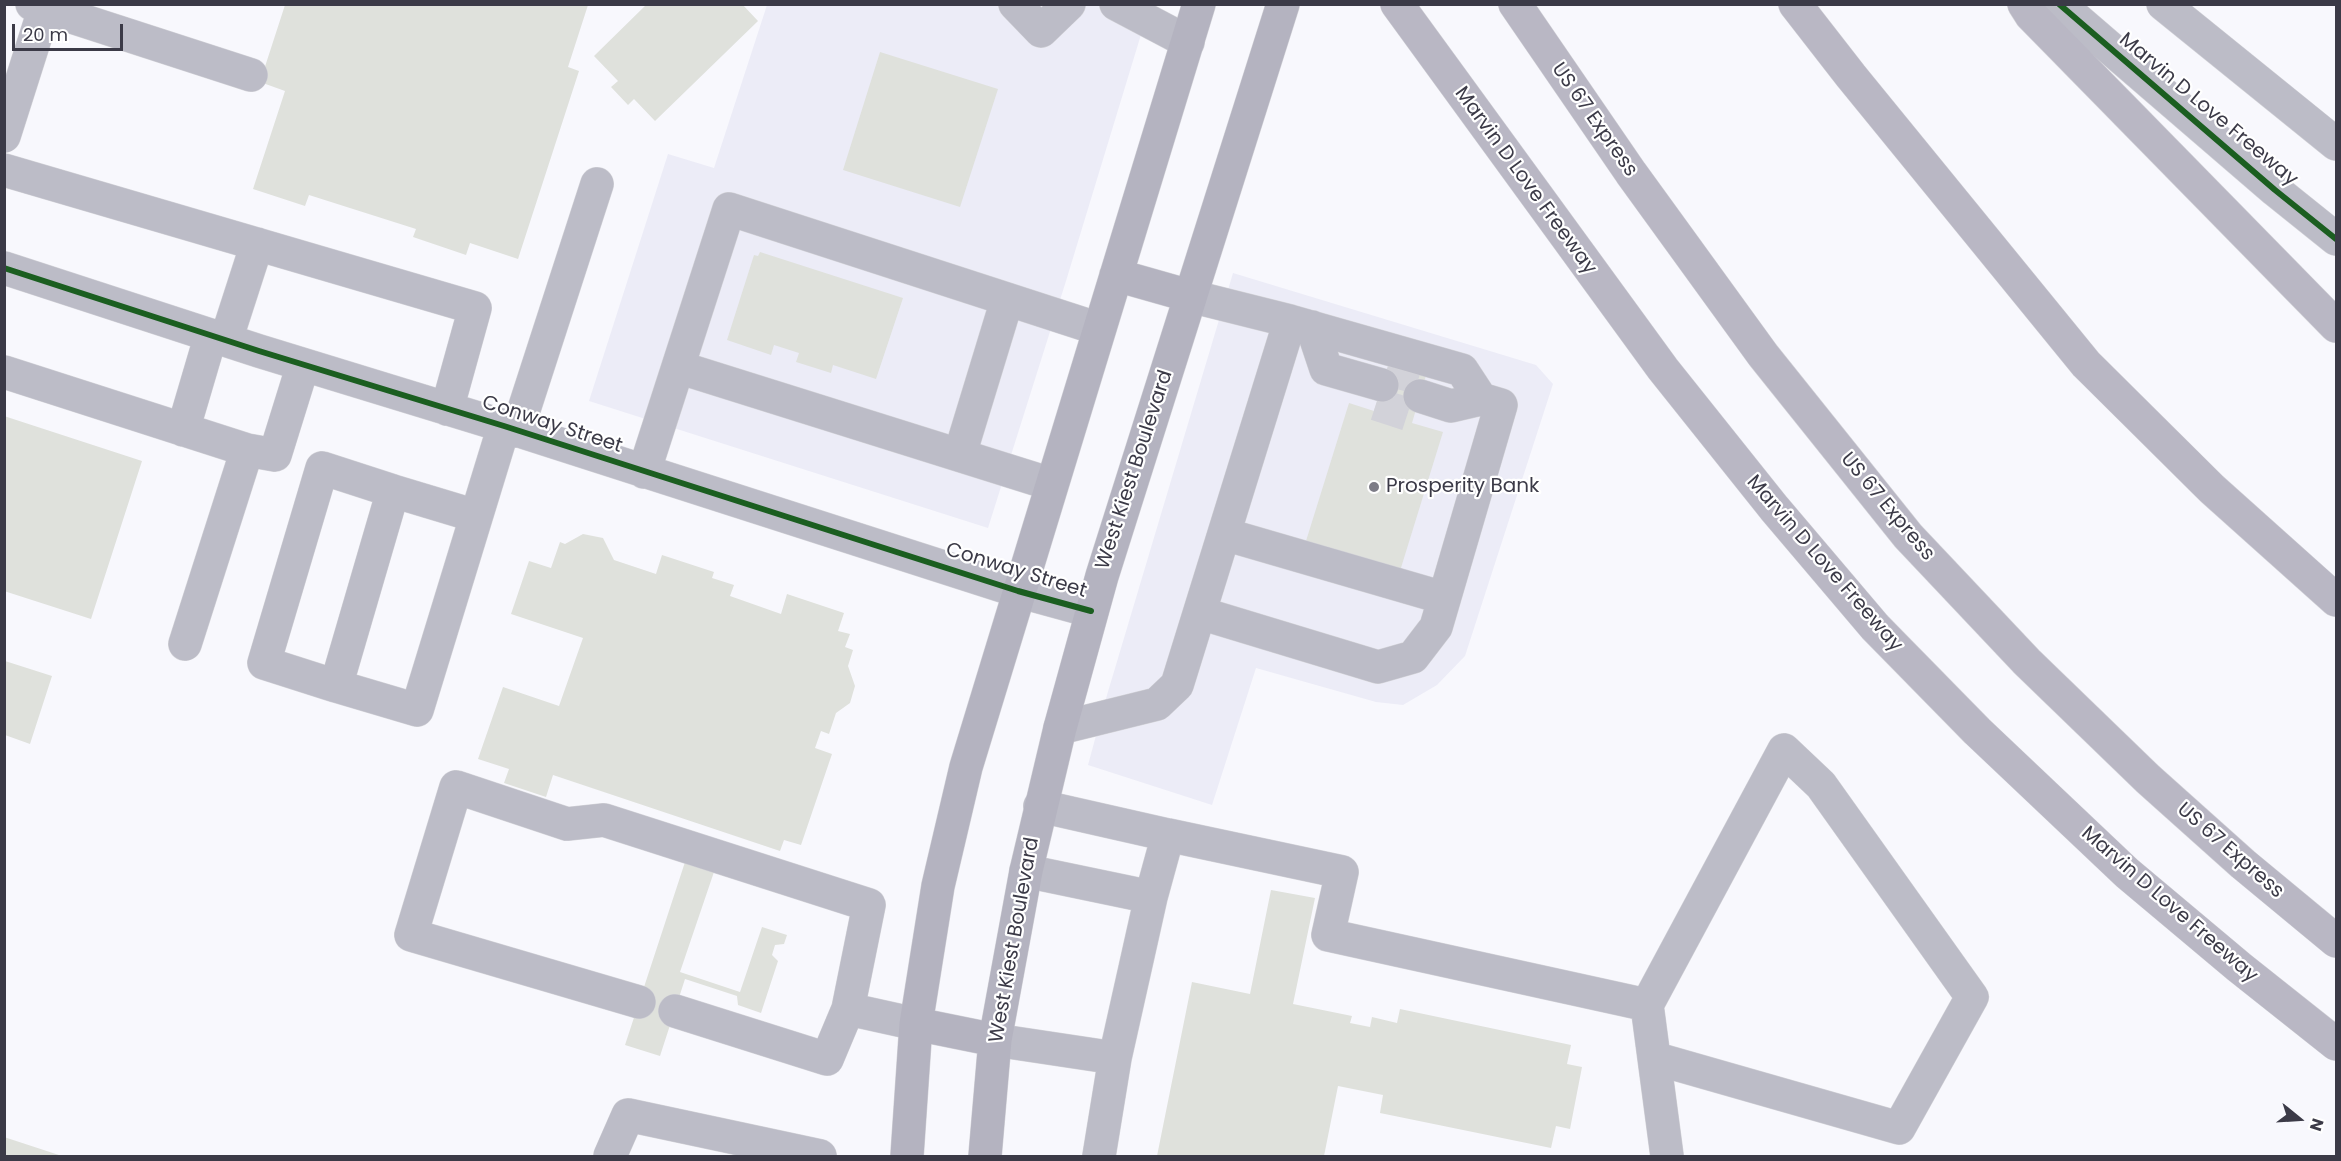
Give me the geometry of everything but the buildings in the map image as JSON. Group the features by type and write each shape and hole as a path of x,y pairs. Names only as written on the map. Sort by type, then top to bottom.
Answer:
{"highway":[{"name":"Marvin D Love Freeway","path":"1397,4 1663,369 1774,508 1875,627 2028,780 2127,873 2239,967 2337,1044"},
{"name":"US 67 Express","path":"1515,4 1631,174 1763,355 1908,536 2027,662 2148,779 2243,864 2337,941"},
{"path":"1795,4 1865,94 2086,364 2212,489 2337,600"},
{"path":"2024,4 2031,15 2337,326"}],"main road":[{"path":"907,1156 916,1024 938,886 966,767 1018,591 1200,4"},
{"name":"West Kiest Boulevard","path":"985,1156 995,1040 1026,871 1060,728 1091,611 1283,4"},
{"path":"1116,275 1190,296"},
{"path":"916,1024 995,1040"}],"street":[{"path":"1015,4 1041,31 1069,4"},
{"path":"1116,4 1188,42"},
{"name":"Marvin D Love Freeway","path":"2059,4 2275,190 2337,239"},
{"path":"2163,4 2337,144"},
{"path":"4,136 41,6 251,75"},
{"path":"4,170 475,308 447,409"},
{"path":"322,468 264,663 417,710 477,516 511,428 597,184"},
{"path":"644,472 729,209 1099,329"},
{"path":"183,430 257,244"},
{"name":"Conway Street","path":"4,268 1018,591 1091,611"},
{"path":"1190,296 1301,324 1462,370 1466,403"},
{"path":"960,454 1007,300"},
{"path":"1301,324 1326,369 1382,386"},
{"path":"1060,728 1157,704 1177,685 1224,534 1301,324"},
{"path":"185,644 261,452 303,365"},
{"path":"678,367 1051,484"},
{"path":"4,372 183,430 322,468 477,516"},
{"path":"1200,613 1377,667 1413,657 1436,627 1501,405 1419,397"},
{"path":"336,686 393,491"},
{"path":"1224,534 1444,598"},
{"path":"1654,1058 1899,1128 1972,997 1821,785 1785,750 1647,1005 1654,1058 1667,1156"},
{"path":"639,1002 411,935 456,787 567,824 604,820 869,905 848,1009 827,1059 675,1011"},
{"path":"1040,806 1342,872 1328,935 1647,1005"},
{"path":"1099,1156 1115,1058 1151,897 1168,835"},
{"path":"1026,871 1151,897"},
{"path":"848,1009 916,1024"},
{"path":"995,1040 1115,1058"},
{"path":"610,1156 628,1115 820,1156"}],"shaded area":[{"path":"767,5 1150,5 988,528 589,401 668,154 714,168"},
{"path":"1233,273 1536,365 1553,384 1465,656 1437,685 1403,705 1376,702 1256,668 1212,805 1088,765"}],"tunnel":[{"path":"1387,369 1425,380"},
{"path":"1376,404 1413,416"}],"cycle path":[{"path":"2059,4 2275,190 2336,239"},
{"path":"4,268 1018,591 1091,611"}],"place":[{"name":"Prosperity Bank","path":"1374,487"}]}
